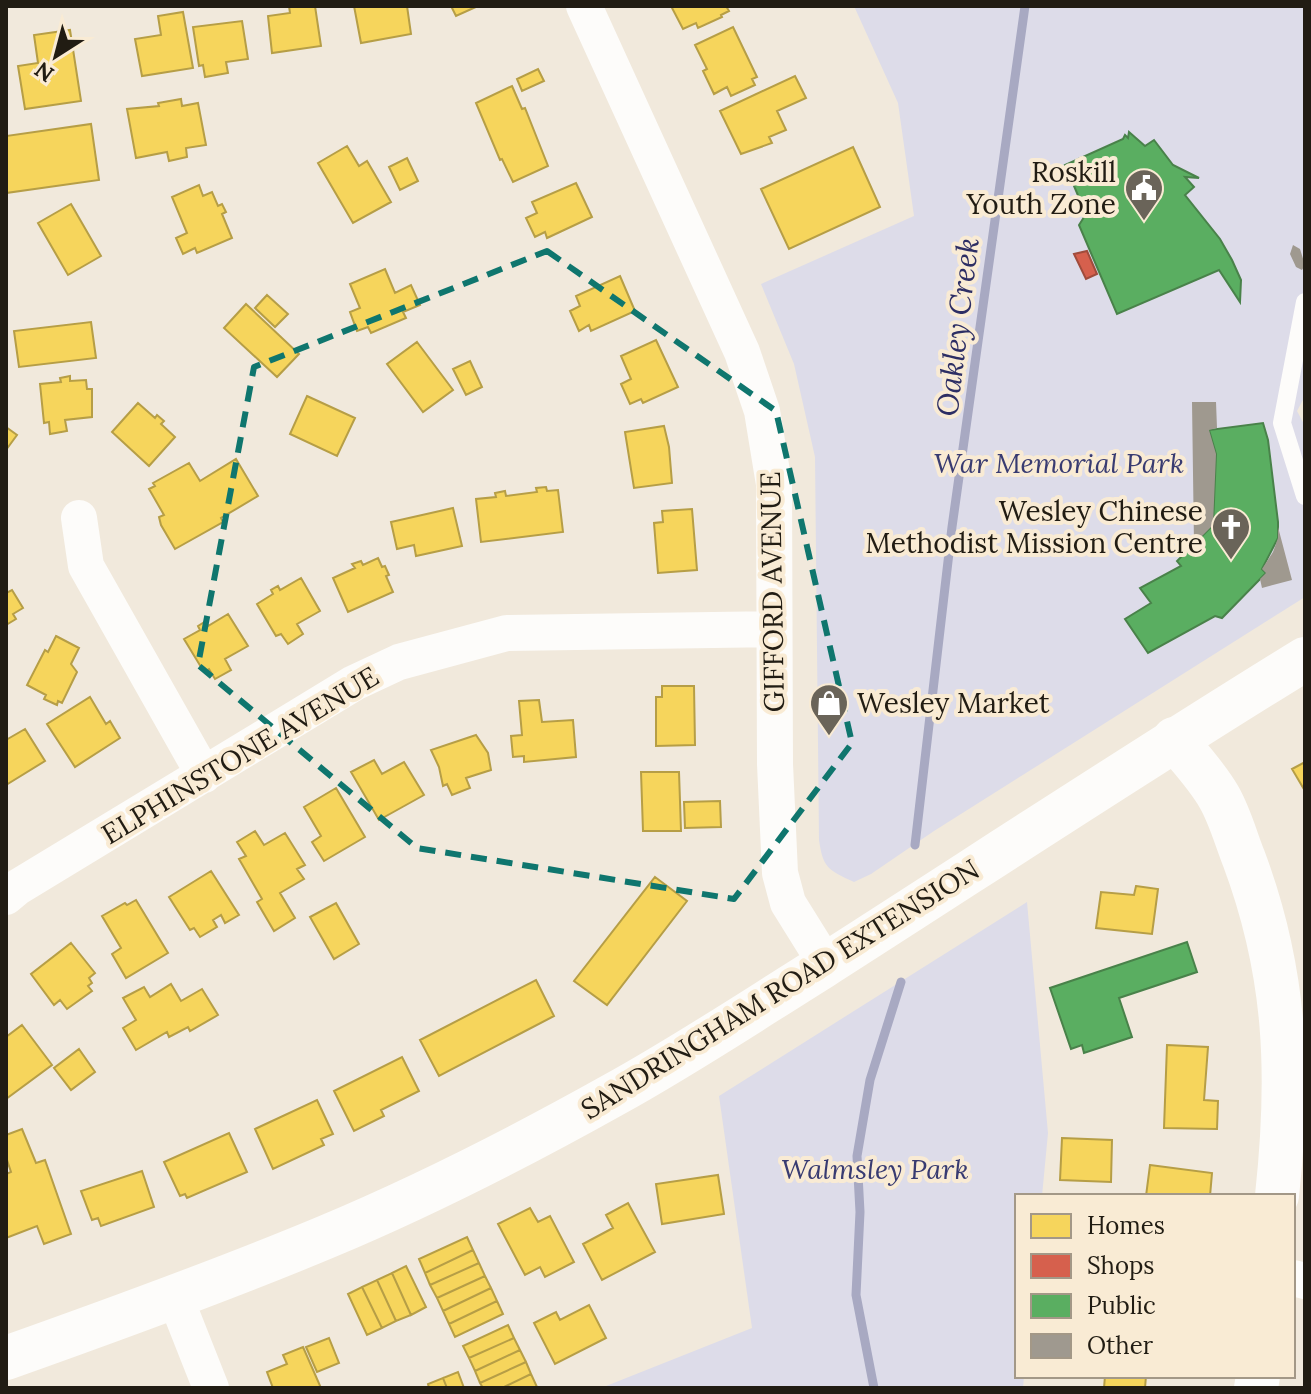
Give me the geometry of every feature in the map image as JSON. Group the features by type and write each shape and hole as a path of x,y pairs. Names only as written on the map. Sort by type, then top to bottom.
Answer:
{"main road":[{"name":"SANDRINGHAM ROAD EXTENSION","path":"6,1358 175,1297 326,1237 484,1163 624,1089 1305,659"},
{"path":"1174,739 1221,800 1254,887 1268,942 1279,993 1285,1054 1286,1093 1277,1194"}],"street":[{"name":"GIFFORD AVENUE","path":"584,6 742,352 762,411 774,484 776,824 780,873 788,903 826,964"},
{"path":"79,518 86,566 204,775"},
{"name":"ELPHINSTONE AVENUE","path":"6,897 354,683 399,662 507,633 774,629"},
{"path":"175,1297 211,1388"}],"lane":[{"path":"1305,302 1282,423 1305,496"}],"highlighted area":[{"path":"547,251 776,411 852,743 734,899 417,848 198,665 254,367"}],"green space":[{"name":"War Memorial Park","path":"854,6 1305,6 1305,396 1297,411 1305,426 1305,597 854,882 828,867 822,857 819,840 815,457 794,364 761,284 914,216 898,103"},
{"name":"Walmsley Park","path":"1027,902 1048,1133 1042,1194 1015,1194 1015,1378 1024,1378 1023,1388 601,1388 752,1328 719,1096"}],"building: Homes":[{"path":"289,6 315,6 321,46 272,53 268,16 290,13"},
{"path":"354,6 407,6 411,34 361,43"},
{"path":"451,6 478,6 456,16"},
{"path":"671,6 726,6 729,11 698,28 696,23 683,29"},
{"path":"183,12 193,68 142,76 135,39 161,35 158,16"},
{"path":"242,21 248,59 226,62 228,73 205,77 203,65 199,66 193,27"},
{"path":"733,27 757,77 752,79 755,85 731,96 727,87 714,94 703,71 707,69 695,45"},
{"path":"70,30 81,101 25,109 18,66 38,63 34,35"},
{"path":"538,69 544,81 522,91 517,79"},
{"path":"795,76 806,98 777,111 786,130 769,137 772,143 741,154 720,111"},
{"path":"512,86 522,109 525,108 548,166 513,182 500,160 476,103"},
{"path":"181,99 182,106 198,103 206,145 186,148 187,157 169,161 167,152 136,158 127,109 159,106 158,103"},
{"path":"91,124 99,180 6,193 6,136"},
{"path":"347,146 359,166 367,161 391,202 353,223 318,163"},
{"path":"853,147 880,207 789,249 761,189"},
{"path":"407,158 418,181 400,190 389,167"},
{"path":"576,183 592,217 547,238 545,232 535,237 526,218 537,213 532,202"},
{"path":"199,185 203,196 212,192 218,206 222,204 226,212 222,214 232,238 197,253 195,248 183,254 176,238 187,233 172,197"},
{"path":"71,204 101,256 68,275 38,223"},
{"path":"385,269 395,293 411,285 420,305 403,312 406,318 371,333 368,327 357,331 350,312 360,308 350,284"},
{"path":"620,276 635,311 591,331 589,325 579,331 570,311 580,306 576,296"},
{"path":"267,295 288,314 275,327 255,308"},
{"path":"246,304 299,354 277,377 224,328"},
{"path":"91,322 96,358 19,367 14,331"},
{"path":"656,340 678,387 643,403 641,399 630,404 621,384 631,379 621,356"},
{"path":"417,342 453,390 423,412 387,364"},
{"path":"470,361 482,387 466,395 453,369"},
{"path":"70,376 70,381 86,380 87,389 92,389 92,417 65,420 67,431 50,434 49,422 44,423 40,384 61,382 60,378"},
{"path":"307,396 355,418 337,456 290,434"},
{"path":"138,403 155,418 157,415 164,421 161,424 175,437 149,466 112,432"},
{"path":"664,426 672,483 634,488 625,432"},
{"path":"6,427 17,435 6,450"},
{"path":"236,459 258,496 221,518 223,522 175,549 161,525 159,517 164,515 149,489 155,486 153,483 189,463 200,481"},
{"path":"546,487 547,491 558,490 563,532 481,542 476,499 496,497 495,493 505,491 506,496 537,492 536,488"},
{"path":"453,508 462,546 416,556 414,545 397,549 391,522"},
{"path":"692,509 697,570 658,573 654,523 663,522 662,511"},
{"path":"378,558 389,575 386,576 393,592 348,612 333,578 355,568 352,564 361,561 363,565"},
{"path":"301,578 320,611 297,624 303,634 288,644 281,634 276,636 257,604 273,594 271,590 278,586 280,590"},
{"path":"12,590 23,608 13,614 16,619 6,625 6,593"},
{"path":"228,614 248,646 225,659 231,670 215,679 209,669 204,672 184,639 200,630 198,626 206,621 208,626"},
{"path":"56,636 79,648 71,664 77,672 62,703 58,701 57,705 27,685"},
{"path":"662,686 694,686 695,745 656,746 656,697 662,697"},
{"path":"90,697 106,724 110,721 120,738 75,767 47,724"},
{"path":"539,700 542,722 573,720 576,757 524,762 524,756 513,757 511,736 522,735 519,701"},
{"path":"25,729 45,761 6,785 6,740"},
{"path":"476,735 488,753 491,770 466,778 470,788 452,795 447,784 443,786 431,750"},
{"path":"374,760 382,774 404,762 424,795 379,820 351,772"},
{"path":"1305,762 1305,791 1292,769"},
{"path":"641,772 679,772 681,831 643,831"},
{"path":"336,788 365,837 324,861 312,842 321,836 304,807"},
{"path":"720,801 721,827 685,828 684,802"},
{"path":"255,831 264,845 285,833 305,865 297,869 304,879 280,893 295,918 274,931 257,902 262,899 239,859 246,856 237,842"},
{"path":"211,871 239,915 225,923 221,915 213,920 217,927 200,937 194,928 190,930 169,897"},
{"path":"655,877 687,901 607,1005 574,981"},
{"path":"1136,886 1158,889 1152,934 1096,928 1101,892 1134,895"},
{"path":"136,900 168,953 126,978 112,954 121,948 102,916"},
{"path":"336,903 359,944 334,959 310,917"},
{"path":"71,943 95,973 89,978 92,983 88,986 92,991 67,1009 60,1000 54,1005 31,974"},
{"path":"536,980 554,1016 439,1076 420,1040"},
{"path":"171,984 181,1001 202,989 218,1015 190,1031 188,1027 169,1037 167,1032 136,1050 123,1028 136,1020 123,998 144,987 150,997"},
{"path":"22,1025 52,1065 6,1099 6,1037"},
{"path":"1167,1045 1208,1047 1204,1100 1218,1101 1217,1129 1164,1128"},
{"path":"79,1049 95,1072 71,1090 54,1068"},
{"path":"402,1057 419,1091 381,1110 384,1116 354,1131 334,1091"},
{"path":"317,1100 333,1134 321,1139 324,1145 273,1169 255,1129"},
{"path":"22,1129 36,1163 45,1160 71,1234 44,1244 37,1226 6,1238 6,1174 11,1172 6,1157 6,1135"},
{"path":"229,1133 247,1172 187,1198 185,1194 180,1196 164,1162"},
{"path":"1062,1138 1112,1140 1111,1182 1060,1180"},
{"path":"1150,1165 1212,1173 1210,1194 1146,1194"},
{"path":"142,1171 154,1207 101,1226 98,1218 92,1220 81,1191"},
{"path":"718,1175 724,1214 662,1224 656,1184"},
{"path":"628,1203 655,1252 602,1280 583,1244 613,1228 606,1215"},
{"path":"530,1208 538,1222 550,1216 574,1262 545,1277 540,1267 525,1275 498,1224"},
{"path":"467,1237 473,1250 425,1273 419,1259"},
{"path":"473,1250 479,1263 430,1285 425,1273"},
{"path":"479,1263 485,1276 437,1298 430,1285"},
{"path":"406,1266 426,1307 411,1315 392,1273"},
{"path":"392,1273 411,1315 396,1321 377,1280"},
{"path":"485,1276 491,1288 443,1311 437,1298"},
{"path":"377,1280 396,1321 382,1328 362,1287"},
{"path":"362,1287 382,1328 367,1335 348,1294"},
{"path":"491,1288 497,1301 449,1324 443,1311"},
{"path":"497,1301 503,1314 455,1337 449,1324"},
{"path":"589,1305 606,1338 555,1364 534,1323 556,1312 560,1320"},
{"path":"508,1325 514,1338 469,1358 463,1346"},
{"path":"329,1338 339,1363 317,1372 306,1347"},
{"path":"514,1338 520,1350 475,1371 469,1358"},
{"path":"303,1347 321,1388 273,1388 267,1372 287,1364 283,1355"},
{"path":"520,1350 526,1362 480,1383 475,1371"},
{"path":"526,1362 531,1374 502,1388 483,1388 480,1383"},
{"path":"458,1372 464,1388 447,1388 443,1378"},
{"path":"531,1374 537,1387 502,1388"},
{"path":"443,1378 447,1388 429,1388 428,1384"},
{"path":"1105,1378 1146,1378 1145,1388 1104,1388"}],"building: Shops":[{"path":"1087,251 1097,274 1086,279 1074,254"}],"building: Public":[{"name":"Roskill Youth Zone","path":"1129,132 1145,146 1154,140 1173,165 1199,178 1185,177 1194,187 1185,195 1220,239 1232,260 1241,280 1240,302 1219,270 1117,314 1079,225 1086,214 1065,165 1123,139 1125,135 1128,138"},
{"path":"1263,423 1278,522 1278,538 1262,569 1266,573 1222,618 1215,616 1148,653 1125,619 1151,603 1140,588 1181,566 1177,561 1213,525 1216,454 1209,430"},
{"path":"1187,942 1197,972 1119,998 1132,1037 1084,1053 1082,1045 1071,1049 1050,988"}],"building: Other":[{"path":"1293,245 1300,249 1305,265 1302,270 1296,267 1290,254"},
{"path":"1192,402 1216,402 1217,428 1209,430 1216,454 1213,525 1194,544"},
{"path":"1278,527 1292,580 1262,588 1260,579 1266,573 1262,569 1273,552"}],"waterway":[{"name":"Oakley Creek","path":"915,845 952,527 1025,6"},
{"name":"Oakley Creek","path":"874,1388 856,1295 860,1212 857,1156 870,1080 901,982"}],"place":[{"name":"Roskill Youth Zone","path":"1144,222"},
{"name":"Wesley Chinese Methodist Mission Centre","path":"1231,561"},
{"name":"Wesley Market","path":"829,737"}]}
